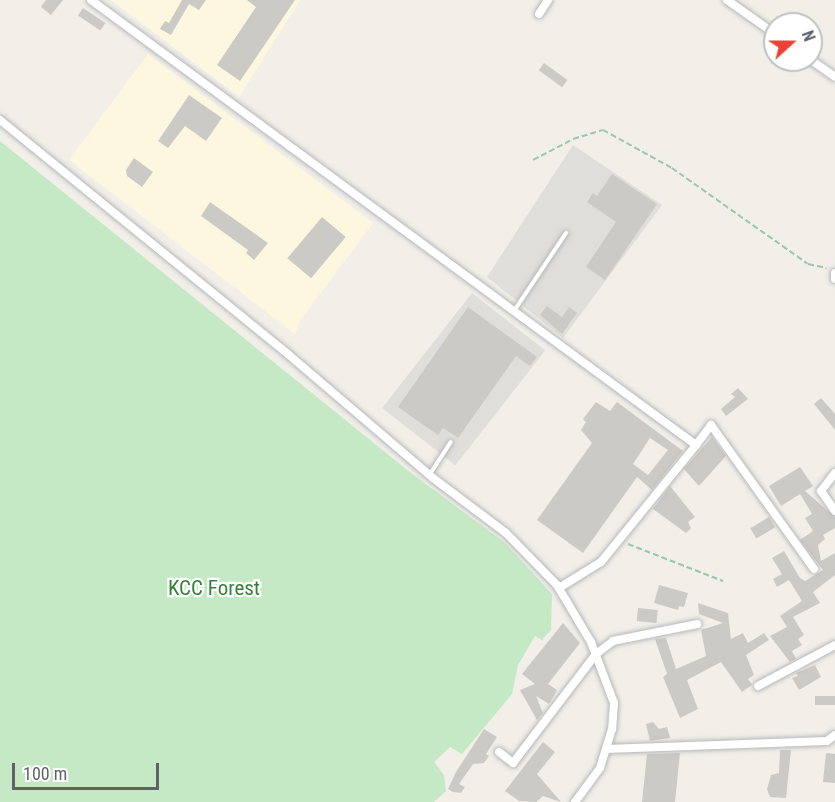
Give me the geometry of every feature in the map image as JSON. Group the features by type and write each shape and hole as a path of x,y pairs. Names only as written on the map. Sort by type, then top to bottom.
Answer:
{"street":[{"path":"92,0 696,445"},
{"path":"539,14 548,0"},
{"path":"727,0 763,26"},
{"path":"0,120 289,355 430,475 506,533 559,588 596,654 614,703 606,749 600,768 575,802"},
{"path":"559,588 601,562 711,425 814,569"},
{"path":"835,473 821,491 835,511"},
{"path":"499,752 513,763 596,654 613,641 697,624"},
{"path":"758,686 835,645"},
{"path":"606,749 827,741 835,735"}],"lane":[{"path":"514,311 566,233"},
{"path":"430,475 451,442"}],"path":[{"path":"533,160 573,139 603,130 672,168 808,264 826,267 834,276"},
{"path":"619,540 723,581"}],"shaded area":[{"path":"111,0 300,0 239,97"},
{"path":"148,54 373,223 301,319 295,334 69,160"},
{"path":"573,145 662,205 563,338 487,277"},
{"path":"472,293 545,350 455,465 382,408"}],"green space":[{"name":"KCC Forest","path":"0,141 411,473 505,543 552,594 551,630 542,640 535,636 518,665 512,694 462,754 450,747 434,762 444,775 446,791 434,802 0,802"}],"building":[{"path":"46,0 63,0 51,15 41,7"},
{"path":"182,0 206,0 199,10 189,4 171,35 160,29 165,21 169,23"},
{"path":"247,0 295,0 240,81 217,65 256,7"},
{"path":"83,8 105,23 100,31 78,15"},
{"path":"544,63 567,80 562,87 539,70"},
{"path":"189,95 222,118 206,141 185,126 168,148 158,141"},
{"path":"134,158 153,172 142,187 127,176 126,170"},
{"path":"612,174 657,204 605,280 586,267 616,222 587,202 593,193 597,196"},
{"path":"210,202 268,243 254,260 246,253 248,250 201,216"},
{"path":"322,217 346,237 311,278 287,258"},
{"path":"547,306 562,317 569,307 577,313 562,334 540,315"},
{"path":"468,307 537,357 530,366 516,356 458,438 443,428 438,435 398,407"},
{"path":"738,388 748,399 726,416 721,409 735,397 731,394"},
{"path":"821,398 835,414 835,430 814,404"},
{"path":"596,402 610,411 617,402 683,451 652,490 637,477 583,553 537,520 592,443 581,430 586,422 583,419","holes":["650,438 668,450 648,475 633,464"]},
{"path":"712,437 726,456 699,486 684,469"},
{"path":"800,467 813,486 805,491 835,517 835,528 823,535 825,539 818,545 821,561 835,553 835,575 813,592 820,603 793,617 804,635 798,639 802,645 792,651 796,659 790,662 770,636 787,627 780,616 802,601 789,580 777,587 773,579 782,574 772,558 784,551 800,578 805,581 823,570 800,540 813,531 805,518 812,514 800,494 781,506 769,486"},
{"path":"670,486 695,517 688,522 691,528 686,533 653,509"},
{"path":"769,517 775,527 756,539 750,528"},
{"path":"659,585 688,593 684,607 679,606 678,610 654,603"},
{"path":"698,603 728,613 731,639 743,633 748,643 764,633 769,640 746,655 754,675 748,679 752,685 742,692 721,662 687,680 698,709 680,718 663,677 667,674 655,639 666,638 676,669 706,656 701,630 723,623 699,614"},
{"path":"638,608 658,610 657,623 637,621"},
{"path":"563,623 580,643 548,684 557,690 549,704 536,696 543,713 537,720 520,690 535,684 522,674"},
{"path":"815,665 821,677 799,690 792,678 798,676 796,673"},
{"path":"815,696 835,696 835,705 815,705"},
{"path":"653,722 659,729 667,727 670,738 650,741 646,724"},
{"path":"484,729 497,737 486,754 489,756 484,763 473,764 459,784 465,787 461,793 453,792 448,789 456,772"},
{"path":"543,742 555,752 537,774 561,802 543,796 536,802 519,801 505,791"},
{"path":"780,750 791,750 786,798 770,797 767,789 771,775 779,773"},
{"path":"680,753 675,802 642,802 647,754"},
{"path":"826,753 835,754 835,783 823,782"}]}
